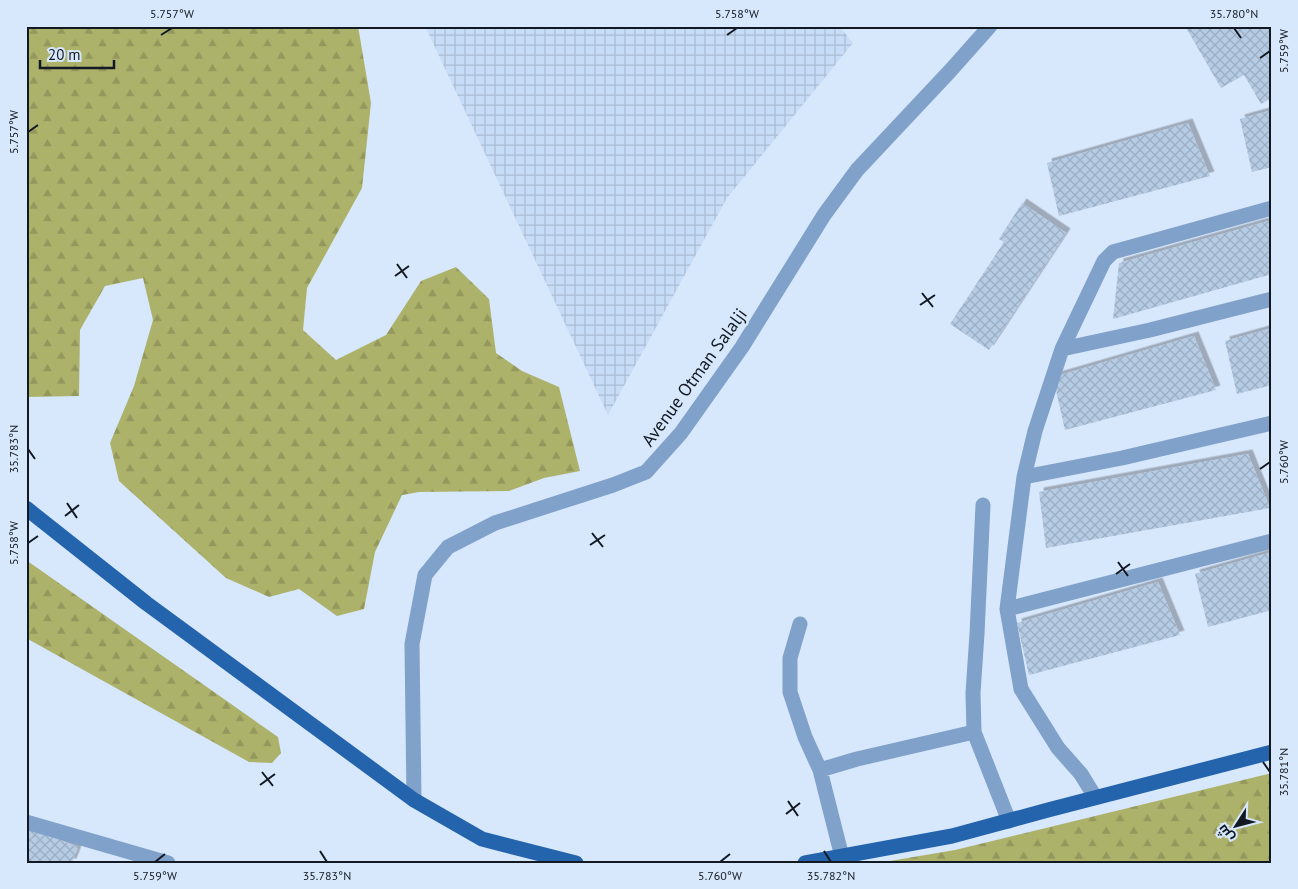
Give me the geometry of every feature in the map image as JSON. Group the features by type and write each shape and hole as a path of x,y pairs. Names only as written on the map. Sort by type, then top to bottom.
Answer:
{"main road":[{"path":"26,508 146,603 414,800 482,839 576,863"},
{"path":"805,863 952,836 1272,752"}],"street":[{"name":"Avenue Otman Salalji","path":"414,800 412,644 424,575 448,547 496,523 613,485 646,472 680,432 742,347 824,215 857,170 990,26"},
{"path":"1095,798 1081,774 1058,748 1021,689 1007,609 1024,477 1035,431 1062,350 1104,261 1113,252 1272,208"},
{"path":"1062,350 1272,299"},
{"path":"1024,477 1122,458 1272,423"},
{"path":"983,505 973,693 974,732 1009,821"},
{"path":"1007,609 1272,540"},
{"path":"800,624 790,658 790,692 805,738 820,770 842,857"},
{"path":"820,770 857,759 974,732"},
{"path":"26,822 168,863"}],"shaded area":[{"path":"425,26 839,26 853,43 727,198 608,415"}],"green space":[{"path":"26,26 358,26 371,103 362,188 307,288 303,330 336,360 386,335 421,281 456,267 489,299 496,353 522,371 559,387 580,471 544,478 509,491 419,492 402,495 375,552 364,609 337,616 299,589 269,597 226,578 119,481 110,443 134,386 153,320 143,278 105,286 80,330 79,396 26,397"},
{"path":"26,560 278,737 281,753 272,763 249,762 26,638"},
{"path":"1272,773 1272,863 878,863 955,850"}],"building":[{"path":"1185,26 1272,26 1272,98 1261,104 1244,75 1221,88"},
{"path":"1272,110 1272,167 1252,172 1240,119"},
{"path":"1188,123 1210,176 1059,216 1047,163"},
{"path":"1022,203 1066,233 989,350 950,324 1004,242 999,239"},
{"path":"1272,220 1272,274 1113,319 1119,263"},
{"path":"1272,328 1272,385 1237,394 1225,341"},
{"path":"1194,336 1216,390 1065,430 1053,377"},
{"path":"1248,454 1270,508 1046,548 1039,492"},
{"path":"1272,552 1272,610 1208,627 1195,574"},
{"path":"1158,582 1180,635 1029,675 1017,623"},
{"path":"26,827 78,847 72,863 26,863"}]}
